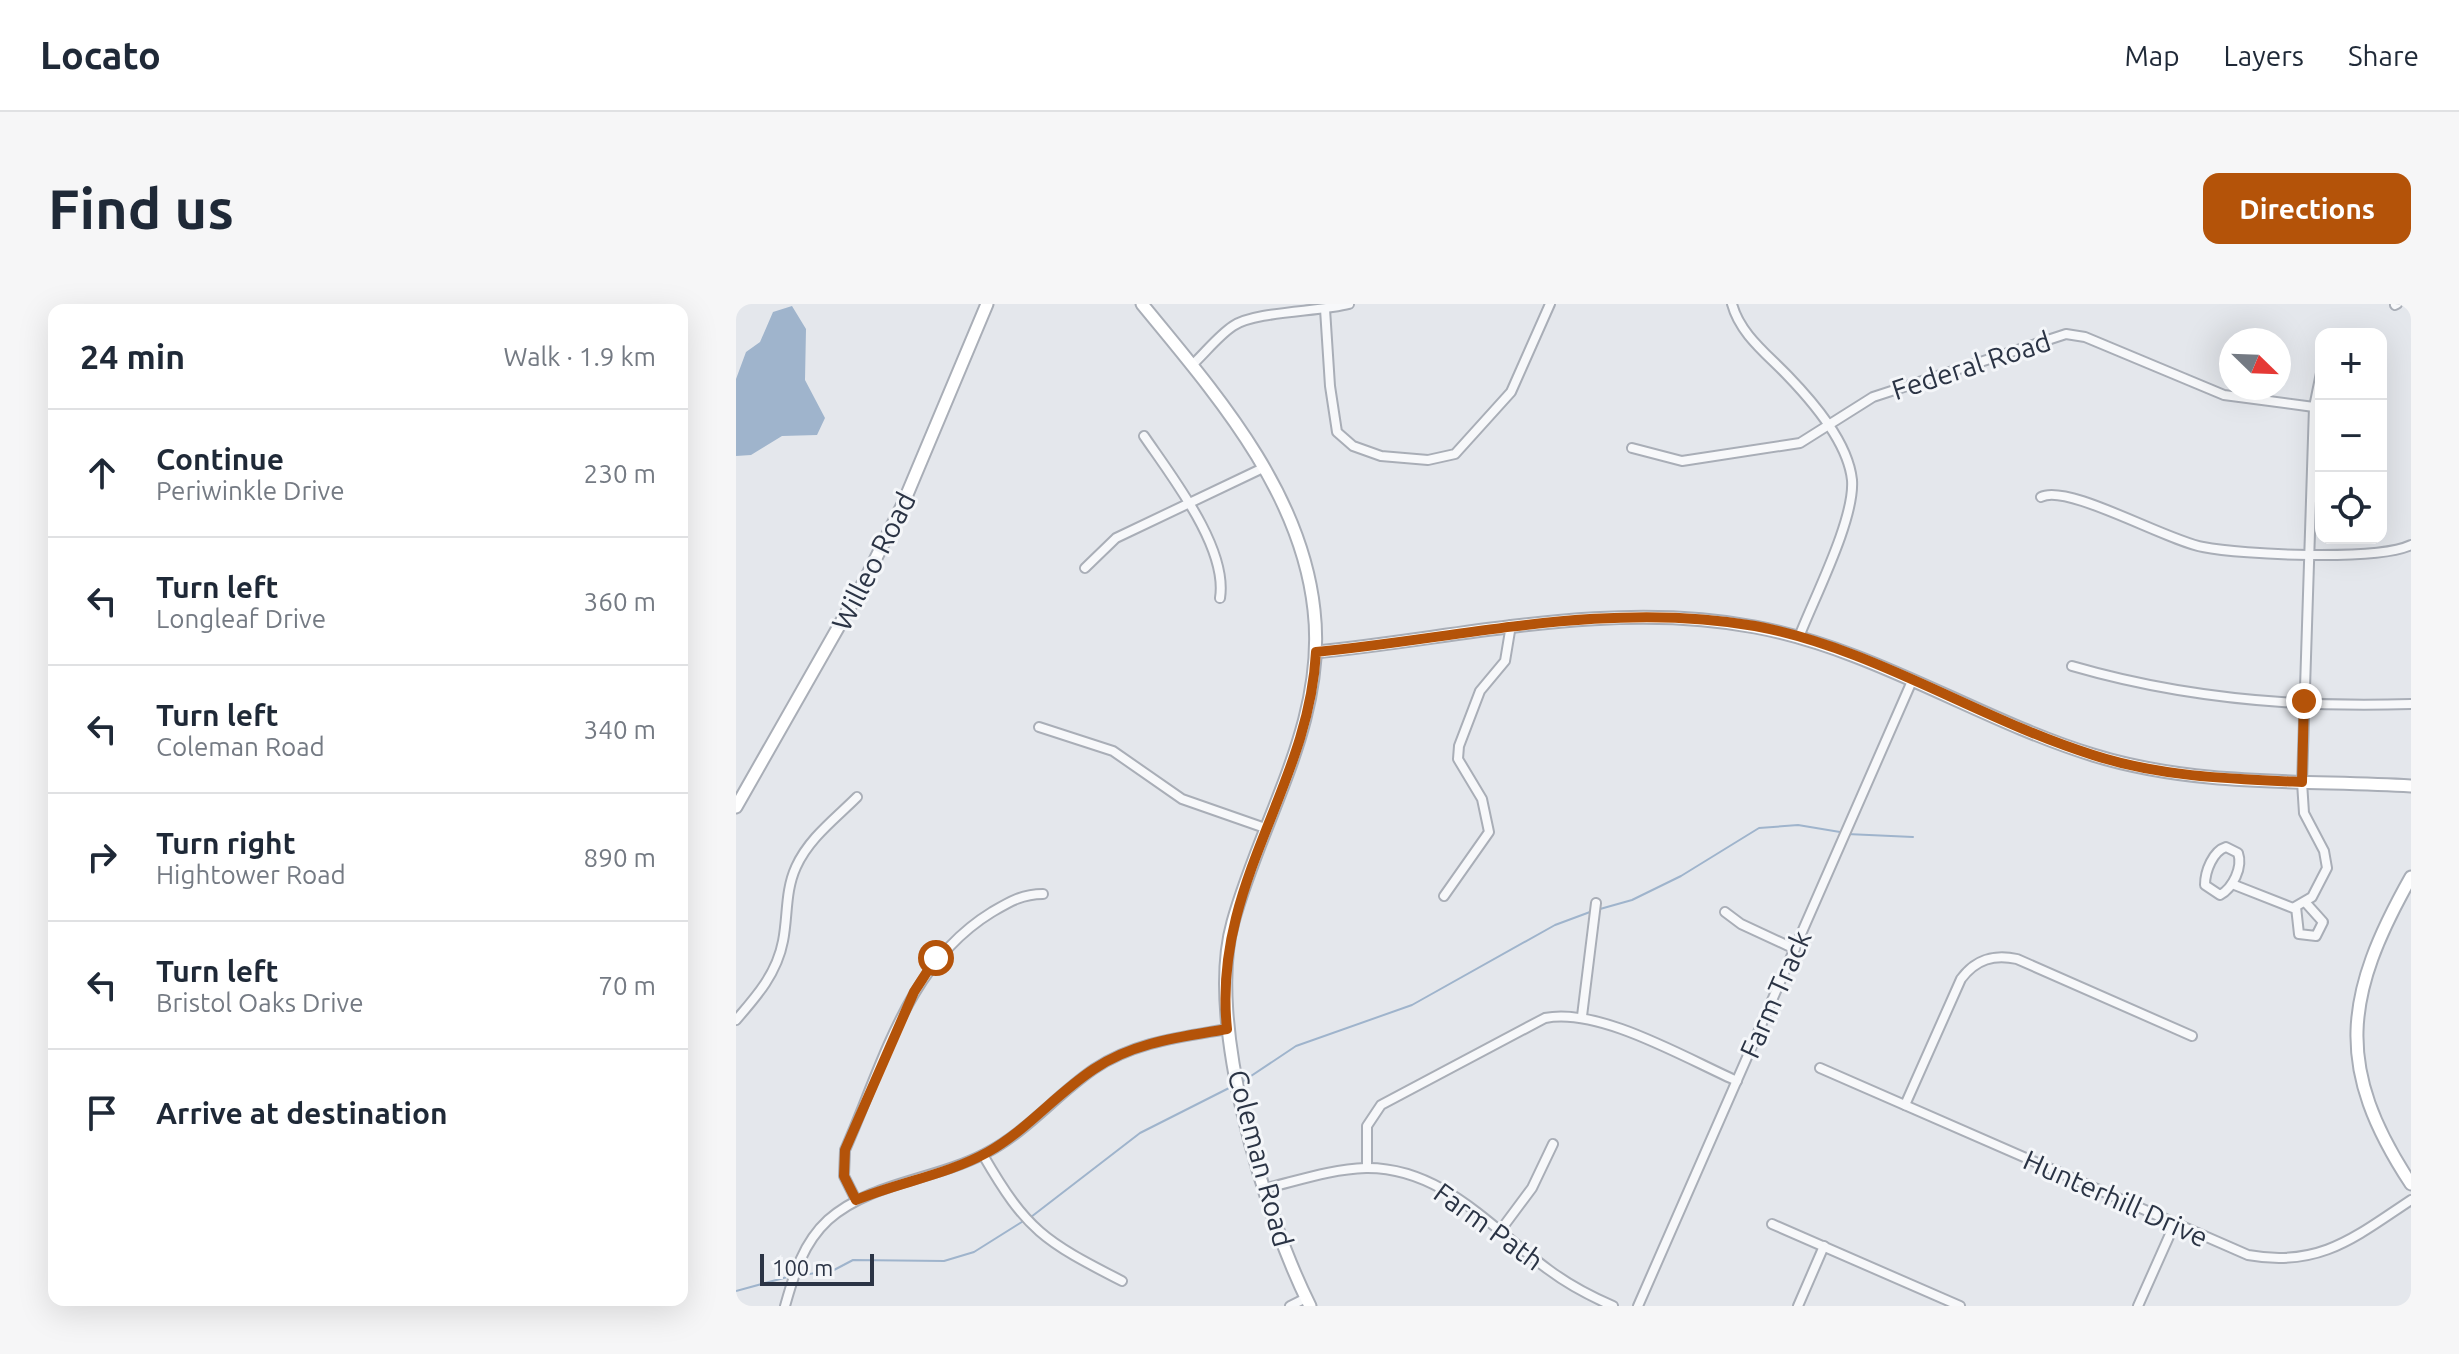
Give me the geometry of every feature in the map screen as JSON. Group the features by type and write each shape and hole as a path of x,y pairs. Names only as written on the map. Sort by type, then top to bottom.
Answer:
{"street":[{"name":"Willeo Road","path":"736,807 864,582 916,476 987,304"},
{"name":"Coleman Road","path":"1142,304 1241,430 1263,468 1305,563 1314,607 1316,652 1303,731 1241,895 1227,952 1227,1029 1263,1189 1308,1302"},
{"path":"1192,365 1234,325 1263,316 1349,304"},
{"path":"1325,309 1330,386 1337,432 1364,452 1428,460 1455,454 1511,392 1550,304"},
{"path":"1732,304 1744,330 1796,384 1827,426 1848,462 1851,498 1799,637"},
{"name":"Federal Road","path":"1632,448 1669,460 1695,461 1800,443 1873,397 2066,334 2085,337 2224,395 2314,407"},
{"path":"2232,884 2296,907 2306,903 2323,881 2327,868 2324,851 2304,813 2302,782 2315,400"},
{"path":"1144,436 1188,503 1220,567 1220,598"},
{"path":"1085,568 1116,538 1263,468"},
{"path":"2041,497 2064,493 2201,547 2371,555 2411,545"},
{"path":"1316,652 1511,625 1573,621 1709,621 1799,637 2061,744 2120,763 2196,777 2411,786"},
{"path":"1444,896 1489,832 1482,799 1458,759 1459,746 1480,691 1505,661 1511,625"},
{"path":"2072,666 2182,693 2411,704"},
{"name":"Farm Track","path":"1638,1306 1912,681"},
{"path":"1039,727 1106,748 1135,764 1182,799 1265,828"},
{"path":"736,1020 760,991 775,965 783,939 790,885 801,857 816,836 857,797"},
{"path":"2226,847 2232,848 2240,859 2232,884 2220,895 2205,885 2215,854 2226,847"},
{"path":"2411,877 2368,967 2361,991 2356,1039 2361,1082 2369,1110 2411,1184"},
{"path":"856,1200 844,1176 845,1150 924,974 948,944 976,922 1016,897 1043,894"},
{"path":"1582,1016 1596,903"},
{"path":"2296,907 2299,934 2316,936 2323,922 2306,903"},
{"path":"1725,912 1741,924 1795,949"},
{"path":"1905,1105 1961,979 1974,965 1990,957 2017,959 2192,1036"},
{"path":"1367,1168 1367,1126 1381,1105 1534,1022 1558,1015 1582,1016 1737,1081"},
{"path":"785,1306 793,1276 812,1238 839,1210 856,1200 983,1155 1017,1133 1082,1077 1113,1058 1153,1042 1227,1029"},
{"name":"Hunterhill Drive","path":"1820,1068 2248,1255 2297,1259 2341,1246 2411,1200"},
{"path":"1500,1231 1532,1188 1553,1144"},
{"path":"983,1155 1010,1202 1036,1231 1064,1252 1122,1281"},
{"name":"Farm Path","path":"1263,1189 1336,1171 1367,1168 1402,1172 1433,1183 1567,1283 1613,1306"},
{"path":"2138,1306 2175,1223"},
{"path":"1772,1224 1960,1306"},
{"path":"1798,1306 1824,1246"},
{"path":"1290,1306 1308,1302"}],"water":[{"path":"792,306 806,329 805,380 825,418 817,435 782,436 751,455 736,456 736,379 746,352 760,342 773,312"}],"waterway":[{"path":"1600,909 1632,900 1681,876 1759,828 1798,825 1840,832"},
{"path":"1847,834 1913,837"},
{"path":"1242,1082 1296,1046 1412,1005 1555,925 1590,912"},
{"path":"1031,1217 1140,1133 1233,1086"},
{"path":"797,1276 834,1270 853,1260 944,1261 974,1252 1025,1220"},
{"path":"736,1291 791,1276"}],"route":[{"path":"936,958 914,992 845,1150 844,1176 856,1200 983,1155 1017,1133 1082,1077 1131,1049 1227,1029 1225,975 1232,925 1303,731 1312,693 1316,652 1533,623 1679,620 1754,626 1837,650 2091,755 2158,771 2223,779 2302,782 2304,701"}]}
